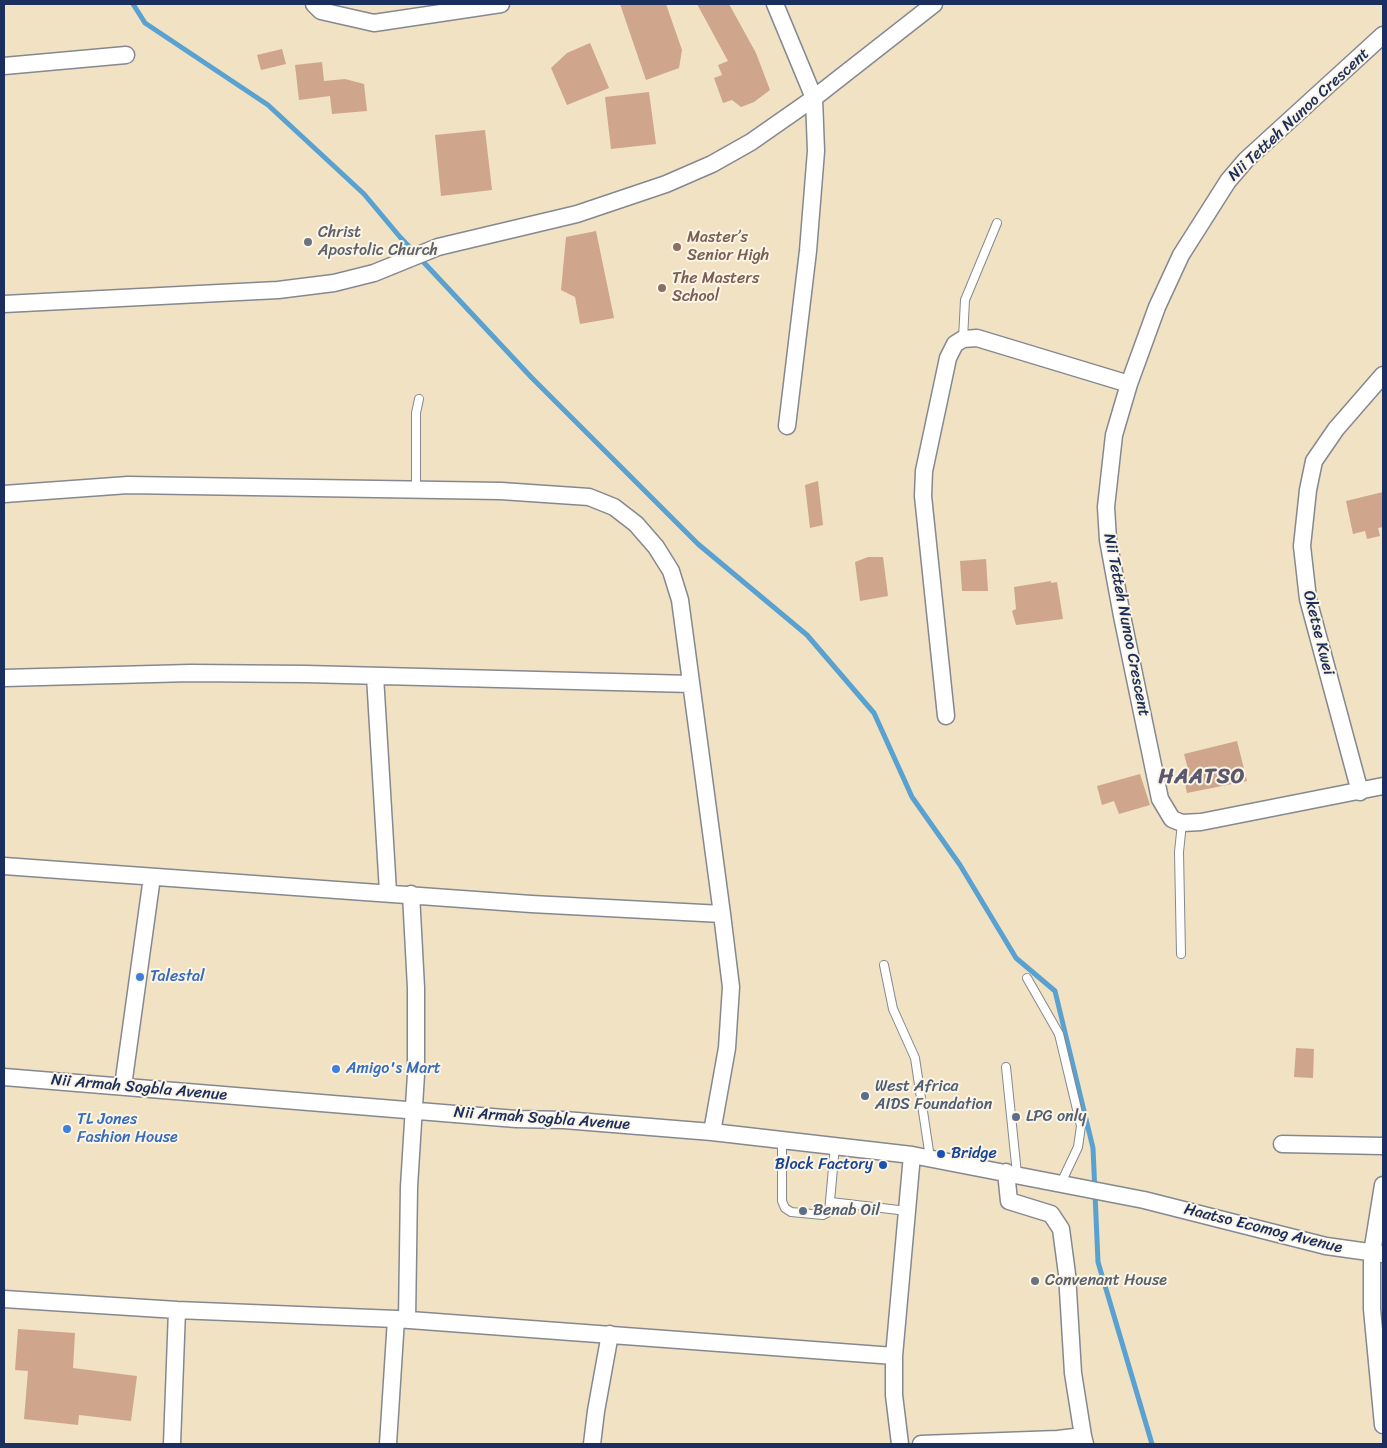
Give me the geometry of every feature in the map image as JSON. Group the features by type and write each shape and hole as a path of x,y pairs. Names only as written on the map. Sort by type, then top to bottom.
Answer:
{"street":[{"path":"318,8 374,23 501,4"},
{"path":"775,4 814,98 816,150 813,196 787,426"},
{"path":"4,304 278,290 334,283 374,273 438,247 576,214 666,184 712,164 751,142 814,98 934,4"},
{"name":"Nii Tetteh Nunoo Crescent","path":"1182,823 1172,819 1160,799 1108,540 1106,507 1114,435 1144,338 1181,255 1228,181 1246,160 1383,35"},
{"path":"4,66 126,55"},
{"path":"946,716 923,496 924,471 948,358 955,344 963,339 977,338 1129,384"},
{"name":"Oketse Kwei","path":"1360,792 1308,599 1302,546 1308,490 1314,461 1336,428 1383,375"},
{"path":"4,494 128,486 501,491 589,497 614,507 636,524 656,547 670,571 680,600 722,914 731,987 727,1048 712,1132"},
{"path":"4,678 190,673 691,684"},
{"path":"375,676 388,892"},
{"path":"1182,823 1221,818 1383,786"},
{"path":"4,866 388,892 531,904 722,914"},
{"path":"123,1086 152,877"},
{"path":"388,1444 401,1320 416,1074 416,988 411,894"},
{"name":"Nii Armah Sogbla Avenue","path":"4,1076 516,1119 564,1120 782,1139 912,1155 1078,1187"},
{"path":"1282,1144 1383,1146"},
{"path":"900,1444 894,1395 894,1356 912,1155"},
{"path":"921,1444 1058,1439 1084,1440 1073,1373 1067,1274 1061,1229 1052,1214 1010,1201 1011,1173"},
{"path":"1383,1185 1372,1309 1383,1425"},
{"name":"Haatso Ecomog Avenue","path":"1078,1187 1144,1200 1326,1246 1378,1254"},
{"path":"4,1299 176,1310 401,1320 894,1356"},
{"path":"172,1444 176,1310"},
{"path":"592,1444 610,1334"}],"lane":[{"path":"963,339 965,300 997,223"},
{"path":"416,491 416,413 419,399"},
{"path":"1181,954 1179,852 1182,823"},
{"path":"884,965 893,1009 915,1058 930,1158"},
{"path":"1027,978 1059,1034 1082,1126 1078,1147 1061,1183"},
{"path":"1006,1067 1011,1173"},
{"path":"782,1139 782,1200 785,1208 791,1212 823,1215 829,1212 835,1146"},
{"path":"831,1202 907,1211"}],"building":[{"path":"620,4 666,4 682,50 679,68 646,80"},
{"path":"697,4 729,4 756,53 770,90 754,102 741,107 732,100 723,103 714,78 722,75 718,65 728,61"},
{"path":"590,43 609,88 567,105 551,68 567,53"},
{"path":"282,49 286,64 261,70 257,55"},
{"path":"322,62 324,81 345,79 364,84 367,111 332,114 330,96 299,100 295,65"},
{"path":"649,92 656,144 611,149 605,97"},
{"path":"485,130 492,190 441,196 435,135"},
{"path":"596,231 614,318 580,324 575,297 561,290 566,237"},
{"path":"818,481 823,525 810,528 805,485"},
{"path":"1383,492 1383,527 1378,528 1380,536 1367,539 1365,531 1353,534 1346,501"},
{"path":"868,557 883,557 888,596 860,601 855,562"},
{"path":"986,559 988,591 962,591 960,561"},
{"path":"1051,581 1051,583 1057,582 1063,619 1016,625 1012,611 1016,609 1014,587"},
{"path":"1237,741 1247,781 1187,793 1182,771 1188,769 1184,754"},
{"path":"1140,774 1150,805 1119,814 1114,801 1102,805 1097,786"},
{"path":"1296,1048 1314,1049 1313,1078 1294,1077"},
{"path":"18,1329 75,1333 73,1368 137,1376 131,1421 79,1415 78,1425 24,1419 28,1371 15,1370"}],"waterway":[{"path":"133,4 145,23 268,105 364,194 400,237 532,378 698,544 807,635 874,713 912,797 960,865 1016,958 1055,991 1093,1148 1098,1262 1152,1444"}],"place":[{"name":"Christ Apostolic Church","path":"308,242"},
{"name":"Master’s Senior High","path":"677,247"},
{"name":"The Masters School","path":"662,288"},
{"name":"Talestal","path":"140,977"},
{"name":"Amigo's Mart","path":"336,1069"},
{"name":"West Africa AIDS Foundation","path":"865,1096"},
{"name":"LPG only","path":"1016,1117"},
{"name":"TL Jones Fashion House","path":"67,1129"},
{"name":"Bridge","path":"941,1154"},
{"name":"Block Factory","path":"883,1165"},
{"name":"Benab Oil","path":"803,1211"},
{"name":"Convenant House","path":"1035,1281"}],"district":[{"name":"HAATSO","path":"1202,778"}]}
